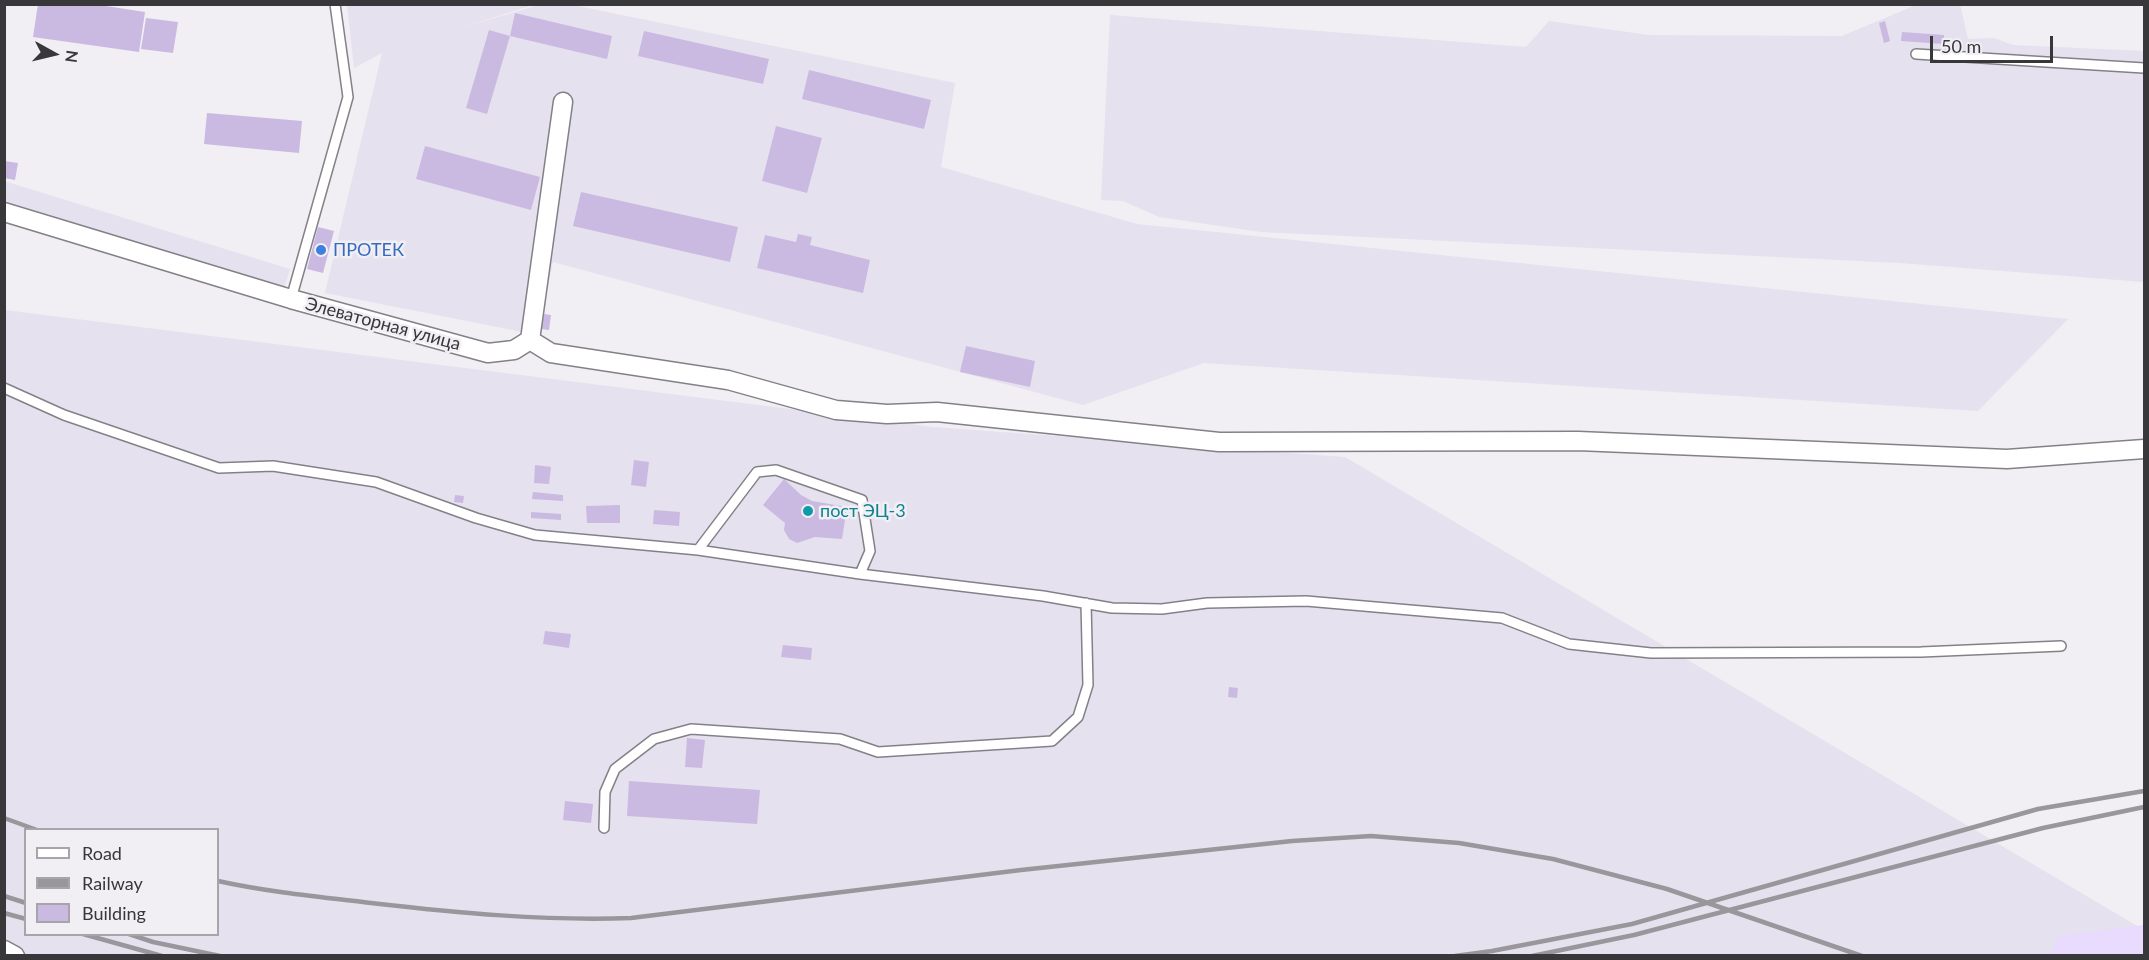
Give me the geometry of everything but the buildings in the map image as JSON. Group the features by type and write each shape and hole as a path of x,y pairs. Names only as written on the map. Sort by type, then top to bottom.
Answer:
{"street":[{"path":"563,102 530,340 551,353 728,380 836,410 887,414 937,412 1219,442 1578,441 2007,459 2145,449"},
{"name":"Элеваторная улица","path":"4,212 291,299 488,353 514,350 530,340"},
{"path":"4,950 15,956"}],"lane":[{"path":"291,299 348,97 335,4"},
{"path":"1916,54 2145,68"},
{"path":"4,388 64,415 219,468 273,466 376,482 476,518 535,535 698,550 860,574 1043,596 1112,608 1162,609 1207,603 1306,601 1490,616 1502,618 1569,644 1651,653 1921,652 2061,646"},
{"path":"698,550 757,472 776,470 862,500 870,550 860,574"},
{"path":"604,828 605,792 615,769 654,739 691,729 840,739 878,752 1052,741 1078,717 1088,685 1086,603"}],"shaded area":[{"path":"568,4 955,83 941,167 1137,224 2068,319 1978,411 1204,363 1083,405 553,262 538,335 325,293 382,53 354,68 347,5 533,5 460,28 539,5"},
{"path":"1960,4 1968,39 1994,38 2013,45 2144,51 2144,282 1900,263 1261,232 1159,217 1123,201 1101,200 1110,15 1526,47 1549,21 1649,35 1842,36 1916,5"},
{"path":"4,181 290,269 284,289 5,201"},
{"path":"5,310 933,427 1345,457 2144,930 2144,956 5,956"},
{"path":"2144,925 2144,955 2051,955 2057,936"}],"railway":[{"path":"1455,956 1632,924 2038,809 2144,791"},
{"path":"1532,956 1634,935 2043,828 2144,807"},
{"path":"4,818 32,828"},
{"path":"219,881 294,894 469,913 533,917 631,918 1021,870 1292,841 1371,836 1459,843 1553,859 1667,889 1862,956"},
{"path":"4,896 24,902"},
{"path":"4,913 24,918"},
{"path":"90,936 162,956"},
{"path":"135,936 220,956"}],"place":[{"name":"ПРОТЕК","path":"321,250"},
{"name":"пост ЭЦ-3","path":"808,511"}]}
